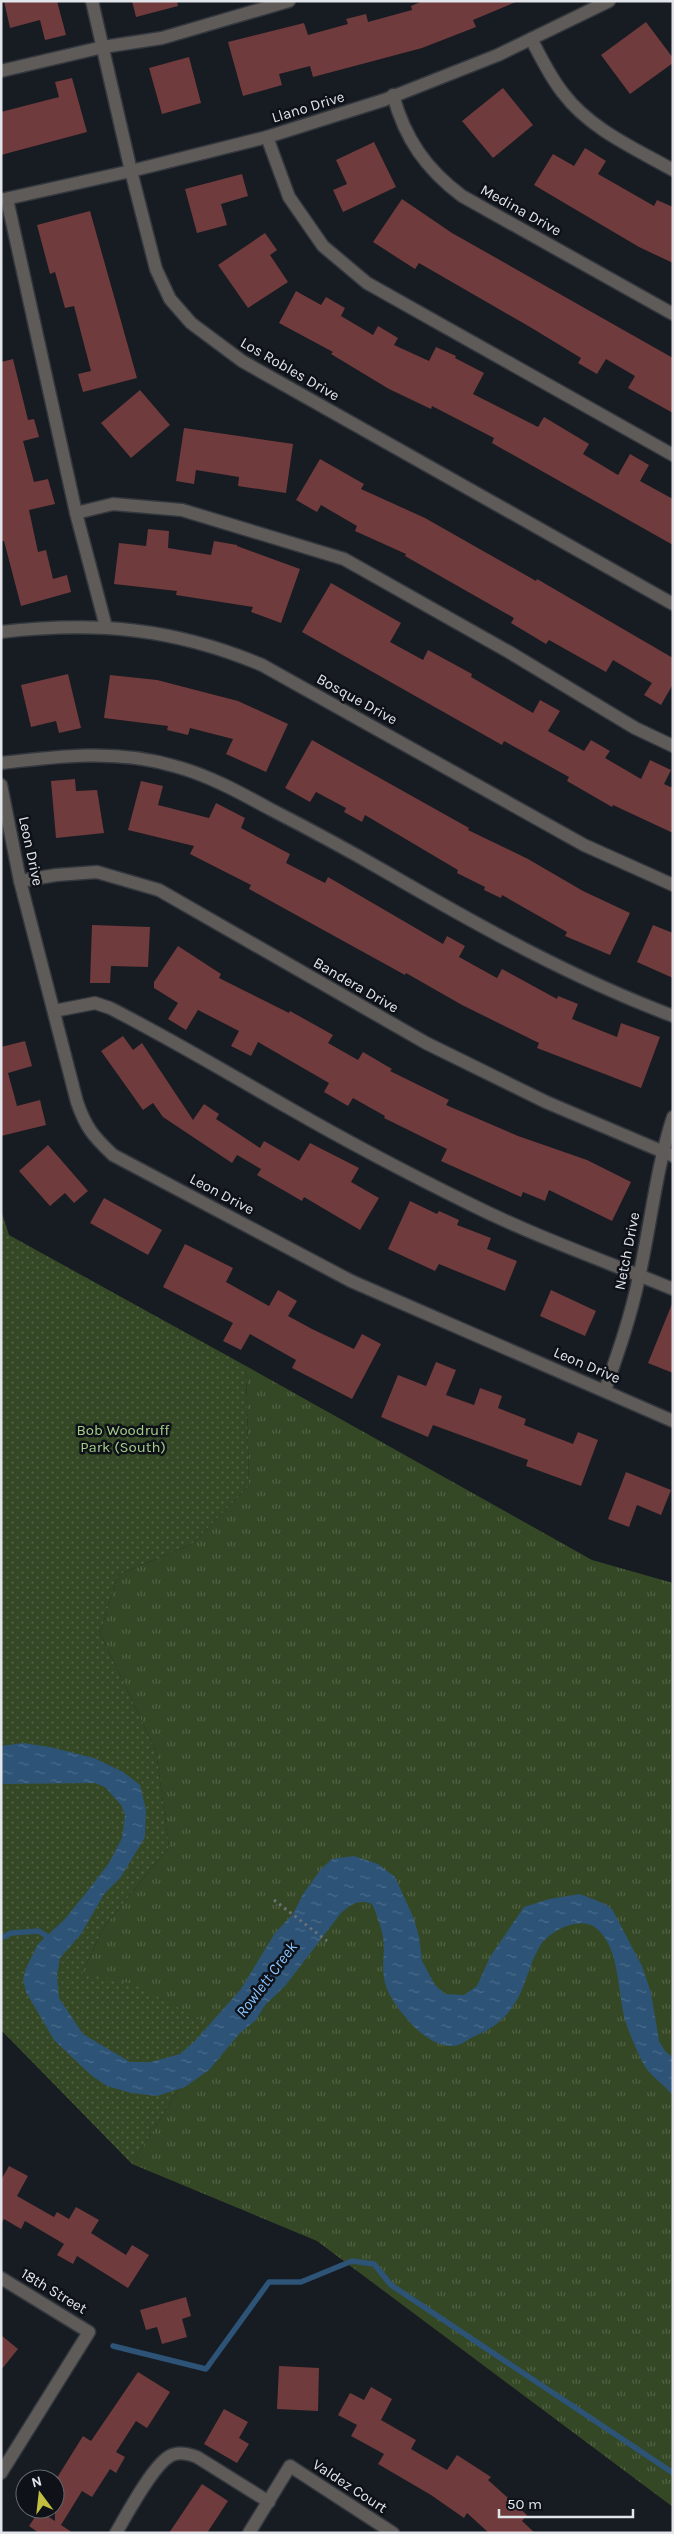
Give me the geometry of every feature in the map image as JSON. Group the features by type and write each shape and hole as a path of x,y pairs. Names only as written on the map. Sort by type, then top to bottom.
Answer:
{"street":[{"name":"Los Robles Drive","path":"92,1 131,171 156,269 170,299 191,323 242,362 673,604"},
{"path":"1,71 103,47 162,38 289,1"},
{"name":"Llano Drive","path":"4,199 131,171 267,137 384,100 498,55 610,1"},
{"path":"531,39 562,92 584,117 606,132 673,170"},
{"name":"Medina Drive","path":"393,95 399,118 438,178 462,196 673,314"},
{"path":"267,137 288,198 323,246 367,283 673,455"},
{"path":"4,199 76,513 106,627"},
{"path":"76,513 113,504 182,510 344,559 509,652 635,728 673,746"},
{"name":"Bosque Drive","path":"1,632 35,628 106,627 166,634 223,649 262,665 584,845 673,885"},
{"path":"1,763 56,757 115,755 173,765 226,786 322,836 498,937 631,1000 673,1016"},
{"name":"Leon Drive","path":"1,785 20,881 86,1126 113,1155 351,1281 673,1421"},
{"name":"Bandera Drive","path":"20,881 56,875 98,872 159,890 426,1043 546,1102 667,1153"},
{"path":"54,1011 95,1003 110,1008 237,1076 289,1108 362,1148 472,1205 545,1238 673,1289"},
{"name":"Netch Drive","path":"605,1390 628,1325 667,1153 673,1117"},
{"name":"18th Street","path":"1,2278 89,2332 1,2473"},
{"path":"116,2533 162,2462 172,2454 187,2453 197,2457 269,2502 249,2533"},
{"name":"Valdez Court","path":"269,2502 290,2466 393,2533"}],"path":[{"path":"274,1900 327,1941"}],"green space":[{"name":"Bob Woodruff Park (South)","path":"1,1210 9,1235 246,1366 249,1486 192,1544 118,1575 100,1633 156,1751 169,1847 104,1927 82,1973 133,1984 217,2028 132,2164 1,2030"},
{"path":"246,1366 592,1560 673,1583 673,2507 317,2241 132,2164 217,2028 82,1973 104,1927 169,1847 156,1751 100,1633 118,1575 192,1544 249,1486"}],"water":[{"name":"Rowlett Creek","path":"23,1743 50,1747 94,1758 123,1772 140,1785 146,1810 145,1837 121,1877 104,1894 81,1934 60,1958 57,1975 59,1998 83,2034 130,2062 151,2062 180,2054 194,2042 241,1989 275,1933 293,1914 303,1894 321,1869 332,1859 354,1856 378,1864 395,1877 414,1919 419,1937 422,1961 435,1985 445,1994 464,1995 477,1986 490,1957 524,1907 549,1899 580,1894 605,1904 612,1909 642,1966 651,1993 659,2041 665,2051 673,2058 673,2096 649,2072 638,2053 623,2012 617,1972 610,1947 596,1928 589,1924 574,1924 565,1926 550,1935 540,1946 518,1998 509,2012 487,2030 461,2044 456,2046 444,2045 435,2042 419,2031 405,2017 390,1995 383,1970 384,1943 380,1926 372,1904 363,1902 352,1905 341,1913 285,1986 265,2005 256,2020 239,2034 209,2070 185,2087 157,2096 131,2093 107,2086 92,2076 54,2040 26,1992 23,1979 26,1968 38,1944 64,1920 109,1863 122,1838 125,1815 121,1805 105,1787 95,1783 1,1784 1,1746"}],"building":[{"path":"4,1 57,1 66,35 45,40 40,20 10,28"},
{"path":"132,1 177,1 178,6 136,17"},
{"path":"423,1 516,2 473,20 476,27 422,48 313,77 310,66 279,74 282,85 243,96 228,42 304,23 308,35 348,24 346,19 366,14 368,22 412,10 411,6"},
{"path":"646,22 673,58 673,63 630,94 601,55"},
{"path":"189,57 201,103 162,114 149,68"},
{"path":"72,78 87,132 1,155 1,112 59,97 55,82"},
{"path":"503,88 533,125 493,158 462,121"},
{"path":"374,142 396,187 343,212 333,190 347,184 336,160"},
{"path":"585,148 606,161 598,174 654,206 657,200 673,207 673,263 639,247 534,185 553,154 574,166"},
{"path":"242,174 248,196 221,204 227,225 197,233 185,189"},
{"path":"402,199 452,233 673,358 673,413 628,388 635,376 606,359 597,374 578,363 581,358 530,327 419,263 415,269 373,242"},
{"path":"90,211 137,378 83,392 78,374 91,371 74,306 65,308 55,272 50,274 37,225"},
{"path":"265,233 277,250 270,255 288,282 248,308 218,265"},
{"path":"296,291 321,305 326,297 345,308 341,316 373,335 378,326 398,338 394,345 429,361 436,347 456,356 455,358 484,373 473,394 538,427 544,417 589,444 583,454 618,475 630,454 649,465 640,481 673,499 673,545 492,443 494,438 432,406 431,409 389,389 331,354 333,352 279,323"},
{"path":"13,359 28,420 34,419 39,437 23,441 34,482 48,479 55,504 29,510 38,552 46,550 53,579 67,575 71,592 21,606 4,541 1,541 1,362"},
{"path":"140,390 170,425 131,458 101,423"},
{"path":"184,428 293,444 286,493 238,486 239,477 196,470 194,484 176,481"},
{"path":"320,459 364,484 361,489 425,518 536,581 537,579 673,658 673,684 661,705 644,695 652,683 613,660 606,672 549,640 546,644 511,623 514,618 405,556 406,554 355,531 357,526 321,505 317,512 296,500"},
{"path":"148,529 169,531 168,548 211,555 214,541 237,545 300,569 281,623 251,612 253,607 176,595 177,591 114,584 119,543 146,546"},
{"path":"331,583 401,623 390,642 423,660 428,650 472,674 471,677 533,713 540,700 560,711 548,731 584,751 591,740 610,751 605,758 641,779 650,760 671,770 664,784 673,788 673,833 613,805 612,807 567,781 569,777 504,741 502,745 302,632"},
{"path":"68,674 81,728 59,733 56,721 31,727 21,685"},
{"path":"110,675 157,680 238,701 288,724 266,772 226,754 233,739 190,728 188,735 167,730 168,726 104,718"},
{"path":"312,740 469,828 468,830 528,859 583,891 630,913 610,955 565,936 567,932 502,895 501,898 484,890 485,887 457,873 458,870 365,815 362,822 344,812 346,808 316,792 310,802 285,788"},
{"path":"75,779 76,791 97,790 104,833 56,838 51,781"},
{"path":"141,781 163,786 158,805 209,818 216,803 245,818 241,828 290,854 286,863 325,883 328,877 443,944 447,936 465,946 459,957 497,978 502,969 557,999 558,996 578,1004 572,1019 617,1037 621,1023 660,1037 641,1088 537,1048 539,1043 462,1005 406,973 405,975 249,889 251,885 190,854 194,846 128,830"},
{"path":"92,925 150,927 148,967 111,966 110,983 90,983"},
{"path":"653,925 673,933 673,978 637,962"},
{"path":"178,946 221,974 219,978 289,1013 290,1011 333,1035 328,1043 358,1060 363,1052 392,1069 390,1071 449,1100 446,1105 518,1136 587,1160 631,1182 612,1221 549,1190 545,1201 523,1192 521,1197 441,1161 447,1149 384,1118 385,1116 353,1098 348,1106 324,1092 329,1083 258,1042 251,1056 231,1046 239,1031 198,1010 186,1030 168,1019 178,1003 154,988 154,982"},
{"path":"123,1036 133,1050 142,1043 193,1120 204,1104 219,1114 216,1119 260,1148 264,1141 299,1161 310,1143 359,1168 351,1182 379,1198 360,1230 304,1197 302,1201 257,1175 261,1169 237,1155 232,1163 163,1117 153,1103 143,1110 101,1051"},
{"path":"25,1041 32,1066 8,1073 17,1106 40,1100 46,1125 1,1136 1,1047"},
{"path":"48,1145 88,1191 74,1203 65,1193 50,1206 19,1171"},
{"path":"104,1198 162,1230 148,1255 90,1223"},
{"path":"410,1201 437,1214 439,1211 459,1220 457,1225 491,1238 487,1249 517,1261 505,1291 439,1264 435,1271 388,1249"},
{"path":"185,1244 233,1268 226,1282 269,1306 278,1290 297,1301 288,1316 312,1329 354,1349 362,1334 381,1344 352,1399 292,1368 296,1360 250,1334 241,1350 223,1341 233,1323 163,1287"},
{"path":"551,1290 596,1311 585,1336 540,1316"},
{"path":"673,1304 673,1373 648,1363"},
{"path":"436,1362 456,1370 446,1395 474,1405 480,1388 502,1396 498,1408 526,1419 524,1425 573,1444 578,1432 598,1440 581,1486 526,1466 528,1460 433,1425 428,1437 381,1417 398,1375 426,1386"},
{"path":"626,1472 671,1490 661,1515 637,1505 629,1527 608,1519"},
{"path":"9,2166 28,2176 17,2196 54,2217 57,2212 69,2219 76,2207 99,2220 91,2233 126,2255 132,2245 149,2255 128,2288 77,2256 73,2264 57,2255 64,2244 25,2221 21,2229 4,2219 1,2224 1,2180"},
{"path":"186,2297 191,2316 182,2319 187,2337 162,2344 157,2327 146,2330 140,2310"},
{"path":"1,2335 18,2349 1,2370"},
{"path":"279,2366 319,2368 318,2411 277,2409"},
{"path":"138,2372 170,2392 147,2428 136,2421 116,2452 125,2457 116,2473 110,2469 92,2497 82,2491 65,2519 65,2469 62,2469 83,2436 91,2441"},
{"path":"371,2387 392,2399 381,2420 416,2440 411,2449 447,2470 457,2455 491,2477 488,2480 527,2515 522,2521 535,2533 489,2533 467,2513 464,2518 431,2495 378,2464 384,2454 351,2436 357,2425 338,2415 350,2393 364,2400"},
{"path":"224,2409 248,2422 239,2438 249,2444 237,2463 204,2444"},
{"path":"202,2484 228,2501 207,2533 169,2533"},
{"path":"34,2519 52,2519 55,2521 55,2519 65,2519 61,2525 73,2533 39,2533 29,2526"}],"waterway":[{"path":"1,1938 11,1933 39,1931 52,1940"},
{"path":"113,2346 206,2369 269,2282 301,2282 352,2261 374,2264 391,2285 673,2473"}]}
